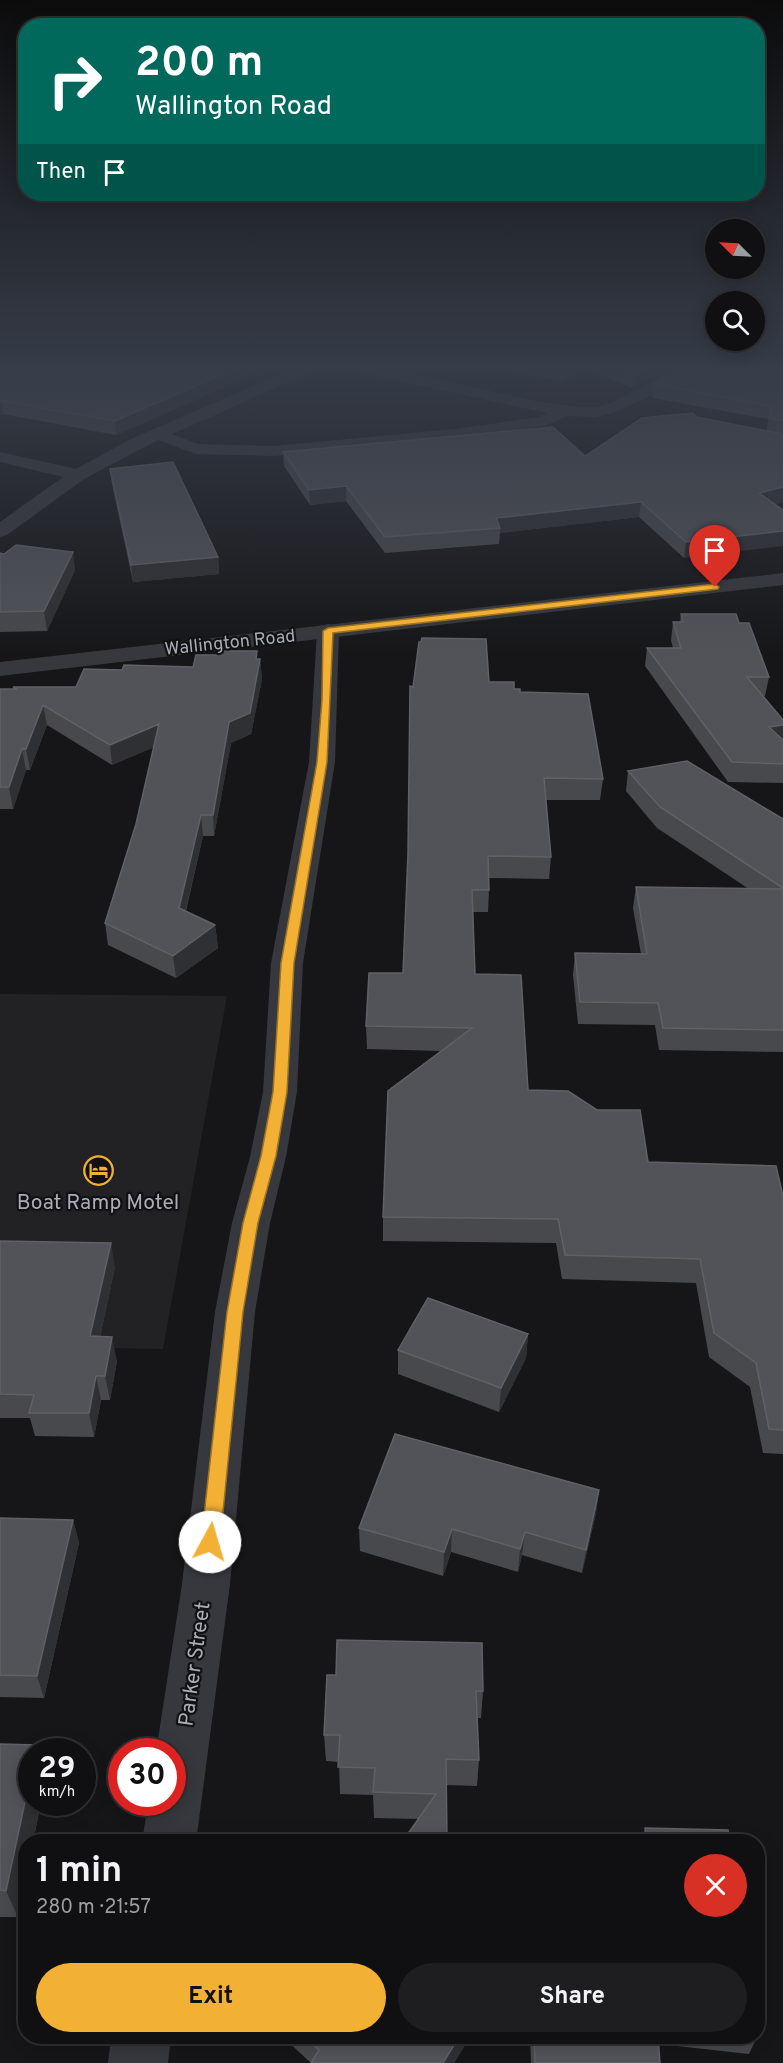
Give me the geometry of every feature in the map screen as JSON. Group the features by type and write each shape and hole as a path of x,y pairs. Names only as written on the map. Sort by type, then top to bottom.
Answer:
{"street":[{"path":"27,463 78,475"},
{"path":"0,531 78,475 101,463"},
{"name":"Wallington Road","path":"0,669 783,579"},
{"name":"Parker Street","path":"170,1834 206,1584 235,1312 250,1223 268,1156 280,1092 287,963 322,762 327,700 328,631"},
{"path":"138,2063 140,2044"}],"shaded area":[{"name":"Boat Ramp Motel","path":"0,994 227,996 163,1349 0,1346"}],"building":[{"path":"174,463 218,557 131,565 110,469"},
{"path":"291,463 783,463 783,487 759,493 783,510 783,531 686,542 641,502 496,518 500,528 385,537 346,486 309,490"},
{"path":"16,545 73,552 44,611 0,612 0,553 4,554"},
{"path":"681,614 736,614 739,623 749,623 769,677 747,677 783,720 783,725 769,727 783,740 783,764 732,762 647,648 681,648 673,622 683,622"},
{"path":"422,638 486,639 489,682 514,682 514,689 520,689 520,692 588,694 603,779 544,778 551,857 488,856 489,890 472,890 475,974 521,975 528,1090 568,1091 597,1110 640,1110 648,1162 776,1166 783,1196 783,1430 769,1429 756,1363 714,1333 700,1259 565,1255 558,1219 383,1217 388,1091 472,1028 366,1026 369,973 403,973 408,853 410,686 413,687 419,642"},
{"path":"221,651 257,651 256,659 260,659 250,713 229,722 213,815 201,815 179,908 215,925 173,956 105,923 136,824 159,724 110,745 43,705 26,749 22,749 9,787 0,787 0,689 76,687 84,669 122,670 124,665 193,667 196,655 220,655"},
{"path":"687,761 783,819 783,888 660,807 628,771"},
{"path":"636,887 783,889 783,1030 663,1028 658,1003 580,1002 575,953 647,954"},
{"path":"0,1241 111,1243 90,1336 112,1337 105,1376 96,1376 89,1413 29,1413 34,1395 0,1394"},
{"path":"428,1298 528,1334 501,1388 398,1350"},
{"path":"395,1434 599,1490 586,1550 525,1532 520,1549 452,1529 444,1552 359,1528"},
{"path":"0,1518 73,1520 37,1676 0,1675"},
{"path":"337,1640 482,1643 483,1691 476,1691 479,1760 446,1759 447,1834 408,1834 436,1794 373,1792 375,1768 338,1767 340,1735 324,1735 327,1675 336,1675"},
{"path":"0,1744 18,1744 18,1816 22,1816 6,1891 0,1890"},
{"path":"645,1828 728,1830 729,1834 646,1834"},
{"path":"312,2044 455,2044 443,2063 311,2063 319,2050"},
{"path":"534,2044 659,2044 660,2063 535,2063"}],"place":[{"name":"Boat Ramp Motel","path":"98,1171"}],"route":[{"path":"210,1542 235,1312 250,1223 268,1156 280,1092 287,963 322,762 327,700 328,631 715,587"}]}
